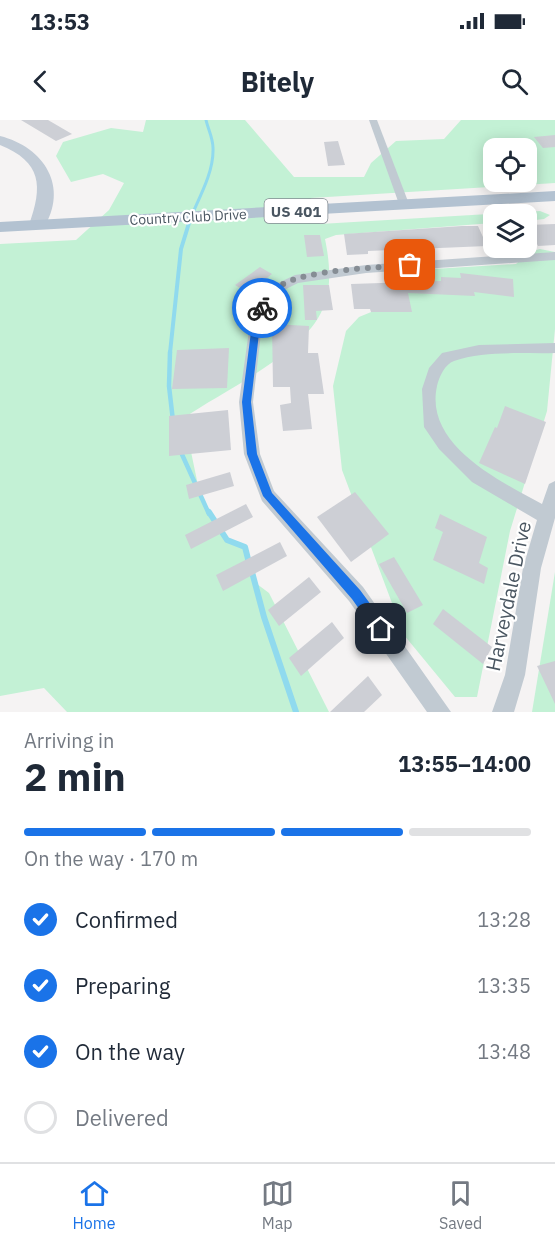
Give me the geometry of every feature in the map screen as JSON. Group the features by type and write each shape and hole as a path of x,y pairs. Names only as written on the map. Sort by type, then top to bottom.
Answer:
{"main road":[{"name":"Country Club Drive","path":"0,227 555,196"}],"street":[{"path":"373,120 404,204"},
{"path":"0,140 24,150 41,167 47,192 44,209 37,225"},
{"path":"440,712 356,594 268,496 252,454 246,402 257,316 268,298 280,286 295,279 366,268 555,256"},
{"path":"547,516 478,477 445,444 432,427 429,389 434,372 447,357 479,350 555,348"},
{"name":"Harveydale Drive","path":"502,712 515,675 532,568 555,489"}],"green space":[{"path":"146,120 245,120 294,177 364,177 371,163 396,141 444,139 461,120 555,120 555,183 537,184 537,138 483,138 483,187 311,198 320,224 483,214 483,224 336,235 325,239 329,263 329,288 316,321 285,353 184,418 200,495 227,540 245,547 257,584 269,593 329,712 67,712 44,688 0,696 0,244 76,240 109,210 124,183 103,174 71,182 56,156 63,142 111,128 143,132"},
{"path":"537,211 550,215 537,220"},
{"path":"537,250 555,252 555,329 547,411 510,531 477,697 455,697 404,635 342,470 333,386 346,331 359,317 403,299 413,278 433,269 516,264 522,258 537,258"},
{"path":"555,572 555,712 532,712"}],"building":[{"path":"21,120 48,120 72,134 56,141"},
{"path":"555,135 555,147 543,148 534,137"},
{"path":"338,141 345,165 328,166 324,142"},
{"path":"555,224 555,245 538,246 537,225"},
{"path":"478,226 483,237 483,246 368,251 368,254 347,255 344,234"},
{"path":"304,235 320,235 324,256 307,257"},
{"path":"260,267 272,274 248,293 235,285"},
{"path":"460,273 513,279 514,297 474,292 475,296 408,293 412,312 371,312 370,309 354,309 351,284 441,281 441,277 461,278"},
{"path":"303,285 329,285 333,310 316,311 317,320 305,320"},
{"path":"272,324 309,326 308,353 318,353 324,394 308,394 312,429 283,431 280,405 291,403 290,387 273,387"},
{"path":"229,348 227,388 172,389 177,350"},
{"path":"505,406 546,422 525,484 479,463 495,427 497,428"},
{"path":"228,410 231,450 169,456 169,416"},
{"path":"230,472 234,486 189,499 186,485"},
{"path":"355,492 389,534 351,562 317,517"},
{"path":"246,504 253,517 191,549 185,535"},
{"path":"440,514 487,537 479,563 488,568 484,584 433,560 443,532 435,528"},
{"path":"280,542 287,556 223,591 216,575"},
{"path":"394,557 423,605 407,613 379,564"},
{"path":"309,577 321,592 279,626 268,610"},
{"path":"443,609 492,647 483,664 433,624"},
{"path":"332,622 344,638 301,676 289,658"},
{"path":"555,661 555,704 537,666"},
{"path":"368,676 382,695 364,712 330,712"}],"waterway":[{"path":"188,224 208,177 213,158 212,141 206,120"},
{"path":"170,353 181,249 189,223"},
{"path":"170,352 169,386 173,421"},
{"path":"180,450 209,514"},
{"path":"209,512 227,540 245,547 249,563"},
{"path":"252,572 264,617 296,712"}],"way so far":[{"path":"262,308 280,286 295,279 366,268 410,265"}],"route":[{"path":"262,308 257,316 246,402 252,454 268,496 356,594 381,629"}]}
